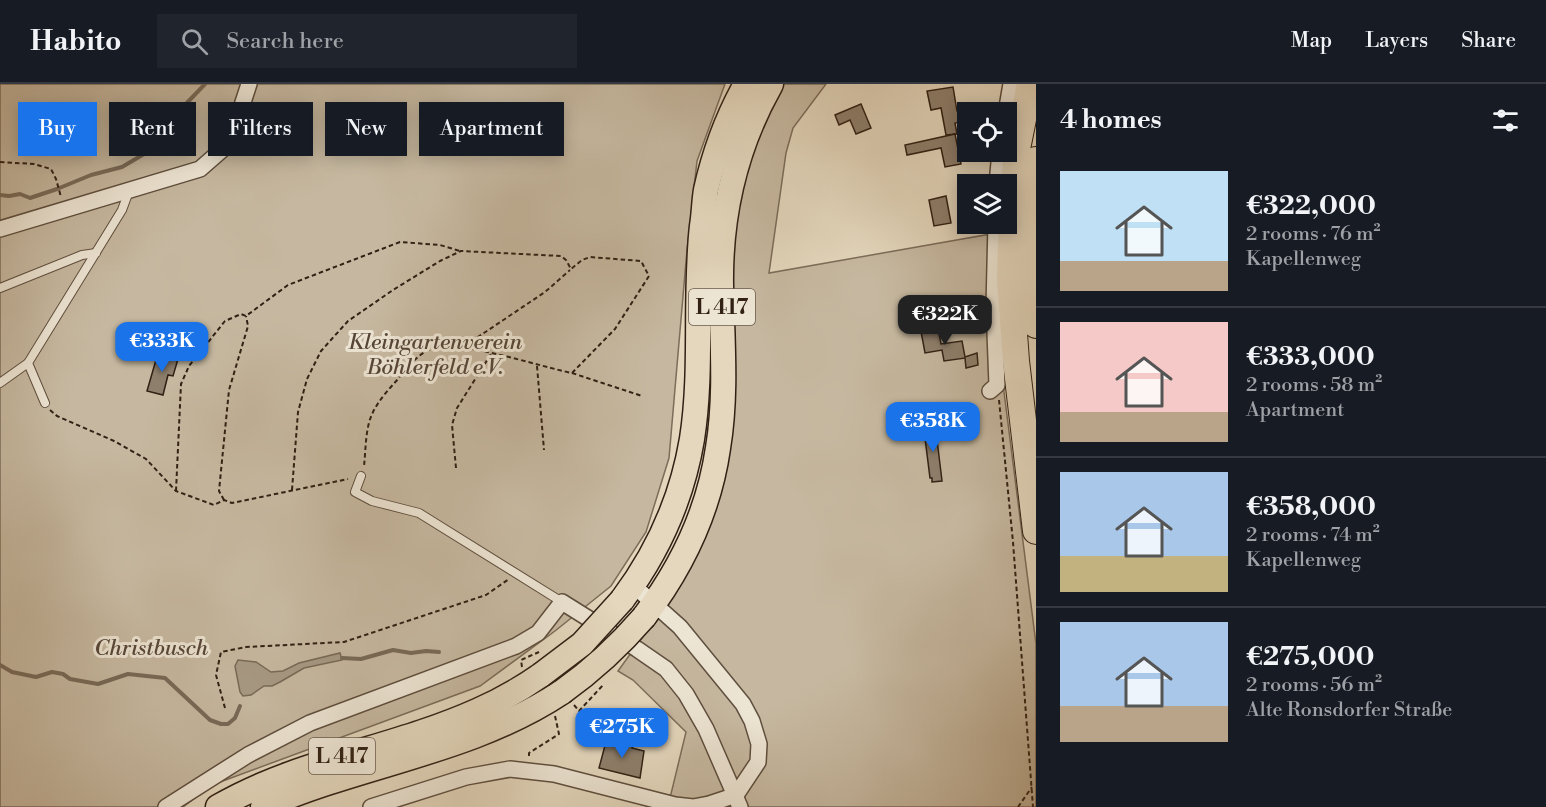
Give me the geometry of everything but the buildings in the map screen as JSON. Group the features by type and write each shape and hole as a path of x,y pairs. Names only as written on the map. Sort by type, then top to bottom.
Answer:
{"highway":[{"path":"1030,84 1017,149 1010,279 1016,362 1036,531"},
{"path":"1036,160 1032,270 1036,325"}],"main road":[{"name":"L 417","path":"219,807 284,775 477,711 519,690 532,671 582,644 627,592 663,536 686,468 695,404 700,246 706,191 722,137 746,84"},
{"name":"L 417","path":"263,807 336,779 474,737 535,709 586,675 621,644 649,611 667,585 691,540 706,503 713,477 722,417 721,264 726,206 737,158 748,128 771,84"}],"street":[{"path":"0,229 200,169 224,148 232,136 249,84"},
{"path":"1008,102 1011,84"},
{"path":"990,391 997,385 994,307 996,234"},
{"path":"627,592 649,611 680,627 743,704 752,721 759,744 758,762 738,801"},
{"path":"166,807 249,754 310,723 516,646 537,633 562,602 666,669 686,694 706,729 738,801"},
{"path":"371,807 466,777 510,769 554,774 675,805 693,807 738,801"}],"lane":[{"path":"0,383 28,363 122,210 129,191"},
{"path":"0,288 82,255 96,253"},
{"path":"28,363 45,403"},
{"path":"361,476 355,492 372,501 418,513 562,602"}],"path":[{"path":"0,162 34,164 51,169 60,193"},
{"path":"246,316 288,285 400,243 440,245 461,251 561,256 571,269"},
{"path":"292,489 298,412 307,378 321,351 348,321 364,309 440,261 461,251"},
{"path":"468,349 475,339 544,292 582,260 590,258 641,261 649,276 615,329 572,373"},
{"path":"176,491 181,384 189,366 225,321 241,314 246,316"},
{"path":"246,316 248,327 229,390 219,491 224,500 232,503 361,476 373,412 413,362 436,347 449,346 468,349 572,373 642,396"},
{"path":"456,468 452,425 457,408 491,354"},
{"path":"537,366 544,450"},
{"path":"45,403 57,416 114,441 146,459 176,491 214,505 224,500"},
{"path":"1001,411 1033,807"},
{"path":"225,708 216,675 221,652 246,647 344,642 486,595 516,574"},
{"path":"532,671 521,660 543,649"},
{"path":"529,763 529,753 560,734 556,720"},
{"path":"1018,807 1032,787"}],"green space":[{"name":"Christbusch","path":"0,84 725,84 697,161 669,458 646,532 611,586 480,686 212,785 183,807 0,807"},
{"path":"779,84 826,84 793,128 786,153 769,273 991,234 1004,392 1036,644 1036,807 659,807 671,794 686,732 633,680 618,671 675,592 718,499 734,205"}],"shaded area":[{"path":"340,653 342,660 304,668 272,686 264,686 251,695 243,696 240,692 235,666 238,660 256,662 271,672 283,671 299,663"}],"waterway":[{"path":"0,195 20,194 30,198 91,175 122,167 156,147 182,108 205,84"},
{"path":"342,658 361,659 393,650 411,653 439,652"},
{"path":"0,665 12,672 36,677 52,672 63,674 70,679 98,684 128,674 165,678 210,720 221,724 228,724 235,718 240,706"}],"park label":[{"name":"Kleingartenverein Böhlerfeld e.V.","path":"435,354"}]}
